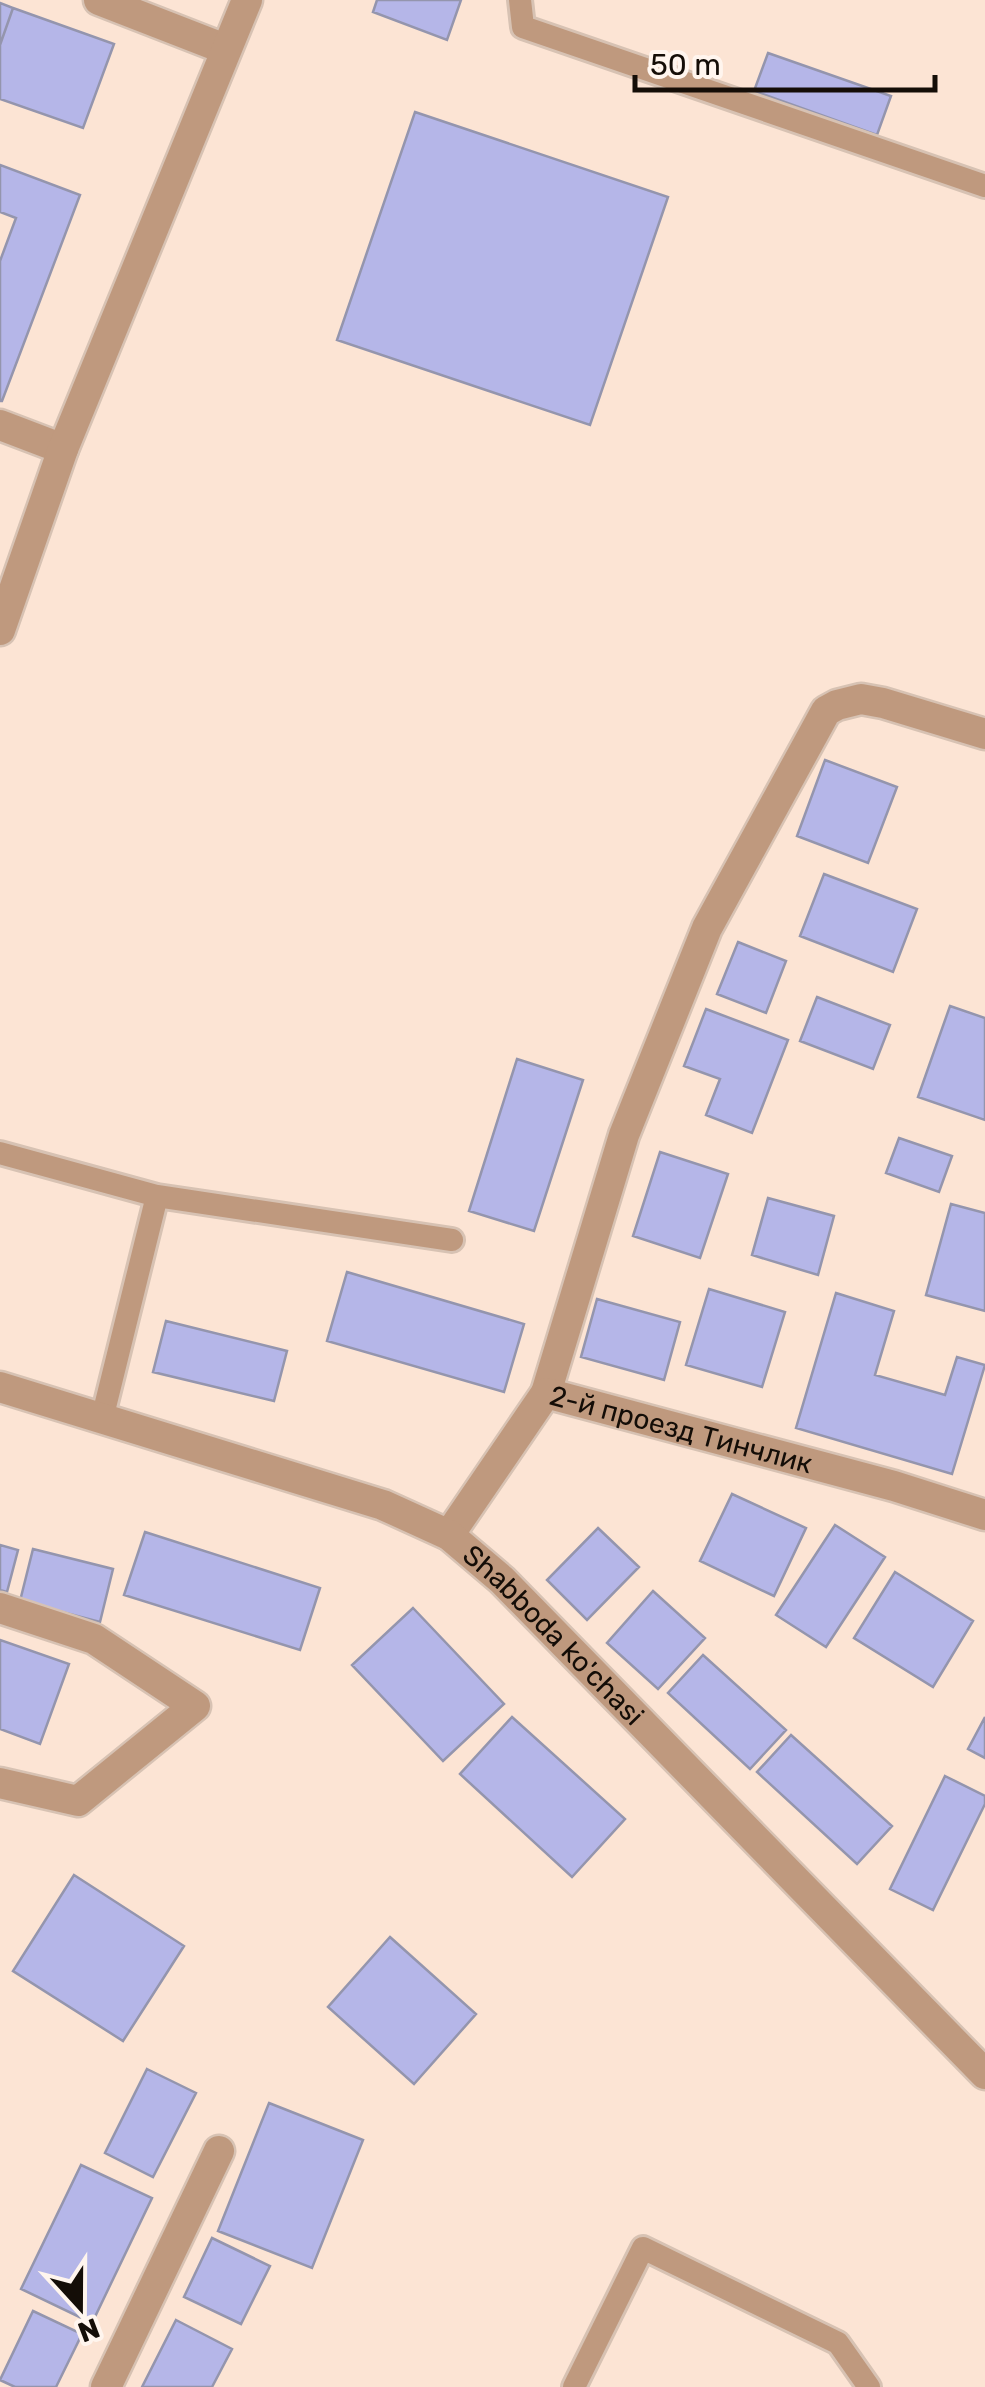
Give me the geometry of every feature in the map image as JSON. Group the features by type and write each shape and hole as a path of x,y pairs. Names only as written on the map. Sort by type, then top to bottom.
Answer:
{"street":[{"path":"99,0 225,50"},
{"path":"0,630 63,449 247,0"},
{"path":"0,425 63,449"},
{"path":"546,1393 624,1135 707,928 826,711 861,699 985,734"},
{"name":"Shabboda ko'chasi","path":"0,1387 383,1505 448,1535 502,1580 985,2074"},
{"name":"2-й проезд Тинчлик","path":"448,1535 546,1393 894,1486 985,1515"},
{"path":"0,1608 94,1639 195,1706 78,1801 0,1783"},
{"path":"106,2387 219,2152"}],"lane":[{"path":"520,0 524,28 985,186"},
{"path":"0,1153 157,1196 452,1240"},
{"path":"102,1419 157,1196"},
{"path":"574,2387 643,2248 838,2343 869,2387"}],"building":[{"path":"377,0 461,0 447,40 373,12"},
{"path":"0,3 13,8 0,45"},
{"path":"13,8 114,44 83,128 0,99 0,45"},
{"path":"768,53 891,96 877,135 754,91"},
{"path":"415,112 668,197 590,425 337,340"},
{"path":"0,165 80,195 2,401 0,261 16,218 0,212"},
{"path":"825,760 897,787 868,863 797,836"},
{"path":"824,874 917,909 893,972 800,936"},
{"path":"738,942 786,961 766,1013 717,994"},
{"path":"817,997 890,1025 873,1069 800,1041"},
{"path":"950,1006 985,1018 985,1120 918,1097"},
{"path":"706,1009 788,1040 752,1133 706,1115 720,1079 684,1066"},
{"path":"517,1059 583,1080 534,1231 469,1211"},
{"path":"899,1138 952,1156 939,1192 886,1173"},
{"path":"660,1152 728,1174 700,1258 633,1236"},
{"path":"768,1198 834,1216 818,1275 752,1255"},
{"path":"951,1204 985,1213 985,1311 926,1295"},
{"path":"347,1272 524,1324 504,1392 327,1341"},
{"path":"709,1289 785,1312 762,1387 686,1365"},
{"path":"836,1293 894,1311 875,1375 945,1395 957,1357 985,1365 952,1474 796,1428"},
{"path":"597,1299 680,1322 664,1380 581,1357"},
{"path":"166,1321 287,1351 274,1401 153,1372"},
{"path":"732,1494 806,1528 774,1596 700,1561"},
{"path":"835,1525 885,1557 826,1647 776,1615"},
{"path":"598,1528 639,1567 587,1620 547,1580"},
{"path":"145,1532 320,1588 300,1650 124,1595"},
{"path":"0,1545 18,1550 7,1592 0,1590"},
{"path":"33,1549 113,1569 100,1622 20,1601"},
{"path":"895,1572 973,1621 933,1687 854,1638"},
{"path":"653,1591 705,1638 658,1689 607,1643"},
{"path":"413,1608 504,1704 443,1761 352,1665"},
{"path":"0,1640 69,1664 40,1744 0,1729"},
{"path":"703,1655 786,1730 750,1769 668,1693"},
{"path":"512,1717 625,1819 572,1877 460,1774"},
{"path":"985,1717 985,1758 968,1749"},
{"path":"791,1735 892,1826 857,1864 757,1772"},
{"path":"945,1776 985,1796 985,1804 933,1910 890,1889"},
{"path":"74,1875 184,1946 123,2041 13,1971"},
{"path":"390,1937 476,2014 414,2084 328,2007"},
{"path":"147,2069 196,2093 153,2177 105,2153"},
{"path":"269,2103 363,2140 312,2268 218,2231"},
{"path":"81,2165 152,2198 92,2323 21,2289"},
{"path":"212,2238 270,2266 241,2324 184,2297"},
{"path":"33,2311 82,2334 56,2387 15,2387 0,2380"},
{"path":"176,2320 232,2349 212,2387 142,2387"}]}
